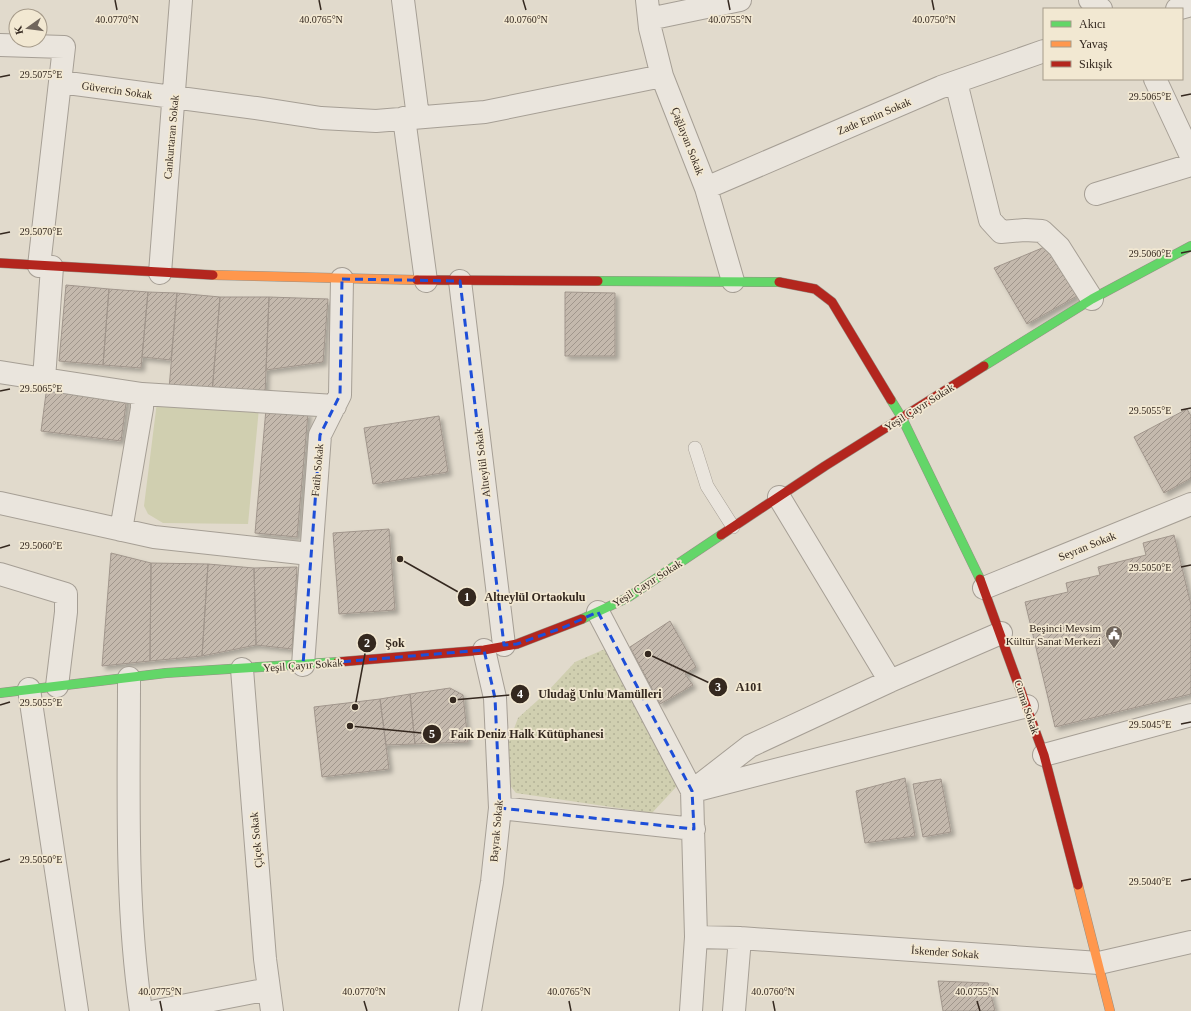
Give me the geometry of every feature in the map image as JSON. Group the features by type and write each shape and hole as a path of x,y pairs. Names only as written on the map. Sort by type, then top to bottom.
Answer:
{"street":[{"name":"Cankurtaran Sokak","path":"160,273 175,98 181,0"},
{"path":"403,0 411,118 426,281"},
{"path":"648,9 740,0"},
{"path":"1090,0 1101,8"},
{"path":"1180,8 1191,5"},
{"name":"Çağlayan Sokak","path":"648,9 662,76 706,188 733,281"},
{"path":"0,45 64,47 45,266 44,379"},
{"name":"Zade Emin Sokak","path":"706,188 956,82 1043,51"},
{"name":"Güvercin Sokak","path":"60,82 321,118 376,121 485,112 662,76"},
{"path":"1155,80 1191,156"},
{"path":"956,82 990,220 1001,232 1025,230 1042,231 1059,247 1092,299"},
{"path":"1096,194 1191,164"},
{"name":"Yeşil Çayır Sokak","path":"0,693 129,678 302,665 494,648 517,644 562,628 627,598 779,497 1092,299 1191,246"},
{"name":"Cuma Sokak","path":"0,263 160,273 342,279 426,281 782,282 815,290 832,302 902,418 984,588 1044,755 1099,963 1110,1011"},
{"name":"Fatih Sokak","path":"302,665 320,435 340,395 342,279"},
{"name":"Altıeylül Sokak","path":"460,281 494,648"},
{"path":"0,372 142,394 335,406"},
{"path":"121,530 142,408 142,394"},
{"path":"779,497 890,681"},
{"path":"0,503 154,537 310,554"},
{"name":"Seyran Sokak","path":"984,588 1191,504"},
{"path":"0,574 66,594 66,612 57,686"},
{"path":"598,612 692,791 696,937 691,1011"},
{"path":"692,791 750,746 890,681 1001,633"},
{"name":"Bayrak Sokak","path":"470,1011 492,882 500,808 494,648"},
{"name":"Çiçek Sokak","path":"242,669 272,1011"},
{"path":"129,678 129,829 132,926 135,968 141,1011"},
{"path":"29,689 77,1011"},
{"path":"692,791 1027,706"},
{"path":"1044,755 1191,715"},
{"path":"500,808 694,830"},
{"name":"İskender Sokak","path":"696,937 740,938 1099,963 1191,942"},
{"path":"734,1011 740,938"},
{"path":"156,1011 269,989"}],"lane":[{"path":"695,448 707,486 733,527"}],"highlighted area":[{"path":"342,279 460,281 504,645 517,644 562,628 598,612 692,791 694,829 500,808 495,698 484,650 303,665 320,435 340,395"}],"green space":[{"path":"157,402 259,408 248,524 163,523 148,514 144,506"},
{"path":"605,649 677,786 652,813 516,793 508,783 506,750 518,718 547,692 575,662"}],"building":[{"path":"1047,246 1077,296 1027,324 994,268"},
{"path":"66,285 109,289 103,365 59,361"},
{"path":"109,289 148,292 141,368 103,365"},
{"path":"148,292 177,293 171,360 142,357"},
{"path":"565,292 615,293 615,356 565,356"},
{"path":"177,293 220,297 212,393 169,389"},
{"path":"220,297 269,297 265,395 212,393"},
{"path":"269,297 328,299 323,362 266,370"},
{"path":"47,386 127,396 121,441 41,431"},
{"path":"266,409 308,413 297,537 255,533"},
{"path":"1187,409 1191,416 1191,478 1164,493 1134,437"},
{"path":"439,416 448,472 373,484 364,428"},
{"path":"389,529 395,610 339,614 333,533"},
{"name":"Beşinci Mevsim Kültür Sanat Merkezi","path":"1174,535 1191,605 1191,694 1055,727 1025,602 1068,592 1066,583 1100,575 1098,567 1146,555 1143,543"},
{"path":"111,553 151,563 150,661 102,666"},
{"path":"151,563 208,564 202,656 150,661"},
{"path":"208,564 254,568 256,645 202,656"},
{"path":"297,567 292,649 256,645 254,568"},
{"path":"670,621 696,667 685,674 693,685 660,704 630,647"},
{"path":"450,688 463,695 468,742 415,744 410,694"},
{"path":"410,694 415,744 386,745 380,699"},
{"path":"380,699 389,769 322,777 314,707"},
{"path":"905,778 915,836 865,843 856,791"},
{"path":"941,779 951,832 923,837 913,784"},
{"path":"938,981 988,983 995,1011 943,1011"}],"traffic: fast":[{"path":"984,366 1092,299 1191,246"},
{"path":"598,281 779,282"},
{"path":"891,400 902,418 980,579"},
{"path":"582,619 627,598 721,535"},
{"path":"0,693 166,673 338,662"}],"traffic: slow":[{"path":"213,275 417,280"},
{"path":"1078,885 1110,1011"}],"traffic: jam":[{"path":"0,263 213,275"},
{"path":"417,280 598,281"},
{"path":"779,282 815,289 832,302 891,400"},
{"path":"721,535 825,466 984,366"},
{"path":"980,579 1044,755 1078,885"},
{"path":"338,662 484,650 517,644 582,619"}],"place":[{"name":"Altıeylül Ortaokulu","path":"400,559"},
{"name":"Beşinci Mevsim Kültür Sanat Merkezi","path":"1114,649"},
{"name":"A101","path":"648,654"},
{"name":"Uludağ Unlu Mamülleri","path":"453,700"},
{"name":"Şok","path":"355,707"},
{"name":"Faik Deniz Halk Kütüphanesi","path":"350,726"}]}
